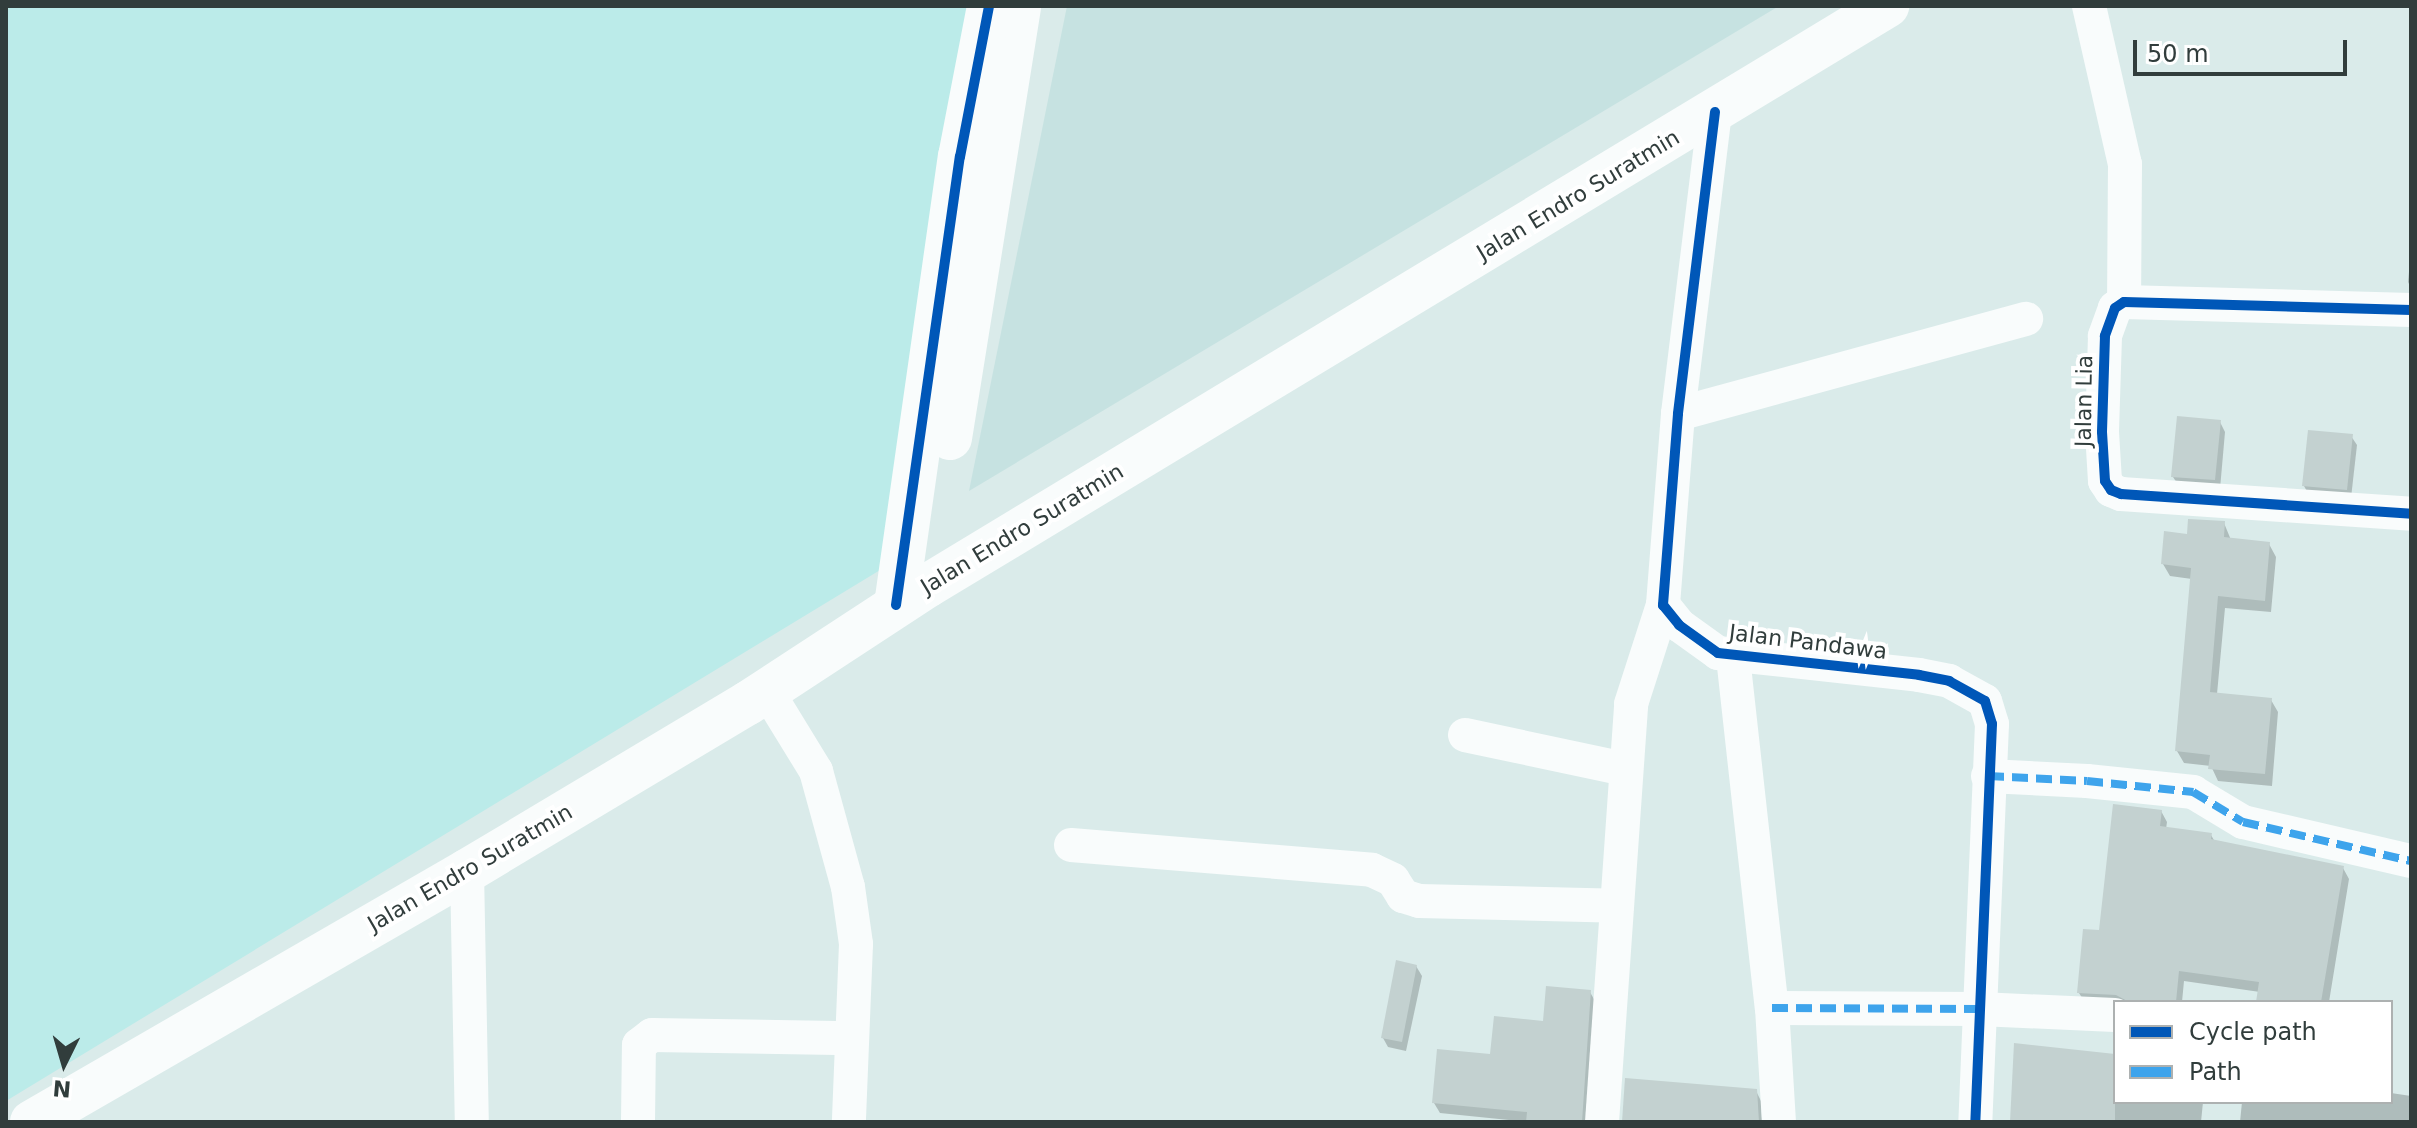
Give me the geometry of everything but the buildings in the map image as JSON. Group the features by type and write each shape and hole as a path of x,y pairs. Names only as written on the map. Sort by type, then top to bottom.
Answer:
{"main road":[{"path":"912,596 960,157 989,6"},
{"path":"912,596 1019,6"},
{"name":"Jalan Endro Suratmin","path":"32,1122 467,871 758,697 912,596 1887,6"}],"street":[{"name":"Jalan Lia","path":"2089,6 2125,164 2124,302 2115,308 2105,336 2102,432 2105,481 2111,490 2121,494 2411,514"},
{"path":"1602,1122 1631,704 1663,605 1678,414 1715,112"},
{"path":"2124,302 2411,310"},
{"path":"1678,414 2026,319"},
{"name":"Jalan Pandawa","path":"1663,605 1697,640 1733,657 1919,675 1973,692 1991,712 1975,1122"},
{"path":"1733,657 1772,1008 1779,1122"},
{"path":"758,697 796,778 826,815 848,887 856,944 849,1122"},
{"path":"1465,735 1625,769"},
{"path":"1988,776 2087,781 2193,792 2243,822 2411,861"},
{"path":"1071,845 1372,870 1393,880 1403,896 1419,901 1617,906"},
{"path":"467,871 472,1122"},
{"path":"1772,1008 1979,1009 2113,1015"},
{"path":"638,1122 639,1045 652,1035 852,1038"}],"shaded area":[{"path":"6,6 1015,6 923,544 6,1101"},
{"path":"1067,6 1779,6 969,491"}],"marked path":[{"path":"1988,776 2087,781 2193,792 2243,822 2411,861"},
{"path":"1772,1008 1979,1009"}],"cycle path":[{"path":"896,605 960,157 989,6"},
{"path":"1715,112 1678,414 1663,605 1679,625 1718,653 1919,675 1949,681 1985,701 1992,724 1975,1122"},
{"path":"2411,310 2124,302 2115,308 2105,336 2102,432 2105,481 2111,490 2121,494 2411,514"}]}
